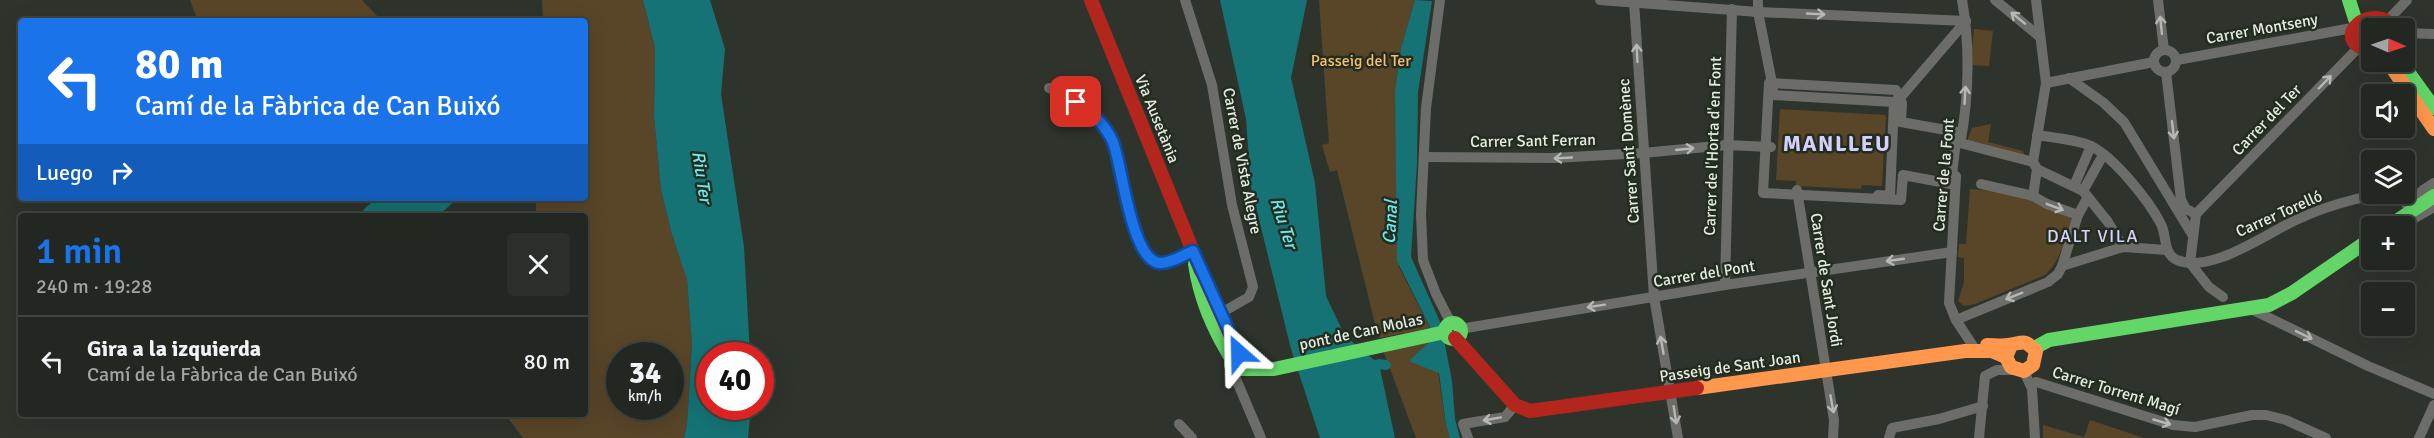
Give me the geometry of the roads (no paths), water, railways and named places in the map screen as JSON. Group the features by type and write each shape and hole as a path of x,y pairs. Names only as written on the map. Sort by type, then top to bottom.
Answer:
{"street":[{"name":"Via Ausetània","path":"1091,0 1239,361"},
{"name":"Carrer de Vista Alegre","path":"1185,0 1212,85 1232,205 1253,287 1249,297 1221,313"},
{"path":"1440,0 1426,108 1421,214 1423,260 1451,331 1515,405 1505,417 1463,424 1468,438"},
{"path":"1600,0 1732,9 1758,6 1966,21"},
{"name":"Carrer de la Font","path":"1962,0 1966,21 1965,101 1956,178 1949,303 1956,320 1972,346"},
{"path":"1995,0 2040,37"},
{"path":"2033,196 2037,135 2046,82 2036,0"},
{"path":"2158,0 2164,50"},
{"path":"2349,0 2355,41 2361,46"},
{"path":"2354,24 2362,13 2371,9 2385,16 2407,0"},
{"name":"Carrer Sant Domènec","path":"1634,2 1654,297 1678,438"},
{"path":"1758,6 1773,83 1763,193 1797,192 1890,196 1893,125 1897,100 1966,21"},
{"name":"Carrer de l'Horta d'en Font","path":"1725,285 1732,9"},
{"name":"Carrer Montseny","path":"2177,60 2354,24"},
{"path":"2415,33 2434,34"},
{"path":"2164,50 2171,51 2177,60 2175,67 2166,72 2158,69 2154,62 2158,53 2164,50"},
{"name":"Carrer del Ter","path":"2196,214 2361,53"},
{"path":"2046,82 2154,62"},
{"path":"2166,72 2181,200 2186,209 2196,214 2190,263"},
{"path":"2395,72 2434,129"},
{"path":"2408,72 2434,108"},
{"path":"2069,78 2104,103 2124,122 2193,236"},
{"path":"1768,147 1769,83 1896,90 1901,122 1957,132 1951,184 1903,175 1901,200 1797,192"},
{"path":"1049,88 1063,93 1089,110 1112,141 1135,231 1146,255 1153,261 1164,263 1194,252"},
{"path":"1773,95 1897,100"},
{"path":"1893,125 1951,135 1960,143 2035,166 2082,191 2108,222 2123,247"},
{"path":"2037,135 2091,146 2103,155 2137,189 2162,225 2167,250 2175,259 2190,263 2209,287 2223,297"},
{"name":"Carrer Sant Ferran","path":"1424,157 1553,158 1727,145 1768,147"},
{"path":"1956,320 2048,282 2058,274 2078,215 2091,146"},
{"path":"2082,191 2103,155"},
{"path":"2402,216 2423,189 2434,183"},
{"path":"1981,184 2033,196 2047,204 2078,215"},
{"name":"Carrer de Sant Jordi","path":"1797,192 1834,420 1833,438"},
{"path":"2410,208 2434,196"},
{"name":"Carrer Torelló","path":"2190,263 2206,262 2258,241 2296,220 2359,198 2402,199 2410,208"},
{"path":"2415,218 2434,207"},
{"name":"Passeig de Sant Joan","path":"2020,371 2033,365 2035,354 2049,340 2269,305 2292,293 2361,246"},
{"path":"2062,266 2123,247 2167,250"},
{"name":"Via Ausetània","path":"1194,252 1200,294 1215,333 1239,361"},
{"name":"Carrer del Pont","path":"1451,331 1725,285 1952,252"},
{"path":"2252,309 2368,366 2434,394"},
{"name":"pont de Can Molas","path":"1239,361 1267,370 1286,364 1451,331"},
{"name":"Passeig de Sant Joan","path":"1515,405 1525,410 1537,411 1940,354 2008,351 2023,340 2035,354"},
{"name":"Passeig de Sant Joan","path":"1940,354 1972,346 2008,351"},
{"path":"2008,351 2007,363 2020,371 2032,389 2035,438"},
{"path":"2034,407 2037,398 2035,354"},
{"path":"1239,361 1236,379 1261,438"},
{"path":"1979,438 1985,376 1997,370 2020,371"},
{"name":"Carrer Torrent Magí","path":"2036,382 2164,423 2195,427 2252,415 2266,415 2296,424 2326,438"},
{"path":"2419,438 2434,405"},
{"path":"1889,438 1892,428 1939,419 1983,406"},
{"path":"1179,424 1192,438"}],"water":[{"name":"Riu Ter","path":"643,0 710,0 725,49 721,94 744,247 749,342 696,342 696,420 750,420 748,438 684,438 687,424 692,344 687,280 661,190 654,117 655,48"},
{"name":"Riu Ter","path":"1220,0 1307,0 1291,78 1315,183 1326,296 1345,336 1379,364 1395,438 1320,438 1291,349 1251,187 1246,119"},
{"path":"1415,0 1432,1 1418,92 1417,163 1411,257 1441,324 1452,381 1455,419 1460,438 1450,438 1439,373 1411,362 1411,359 1433,339 1430,327 1397,261 1395,91 1401,48"},
{"path":"374,201 455,201 441,213 362,213"}],"waterway":[{"path":"1366,367 1386,365"}],"district":[{"name":"MANLLEU","path":"1837,143"},
{"name":"DALT VILA","path":"2093,236"}],"park label":[{"name":"Passeig del Ter","path":"1361,61"}],"water label":[{"name":"Canal","path":"1390,222"}]}
